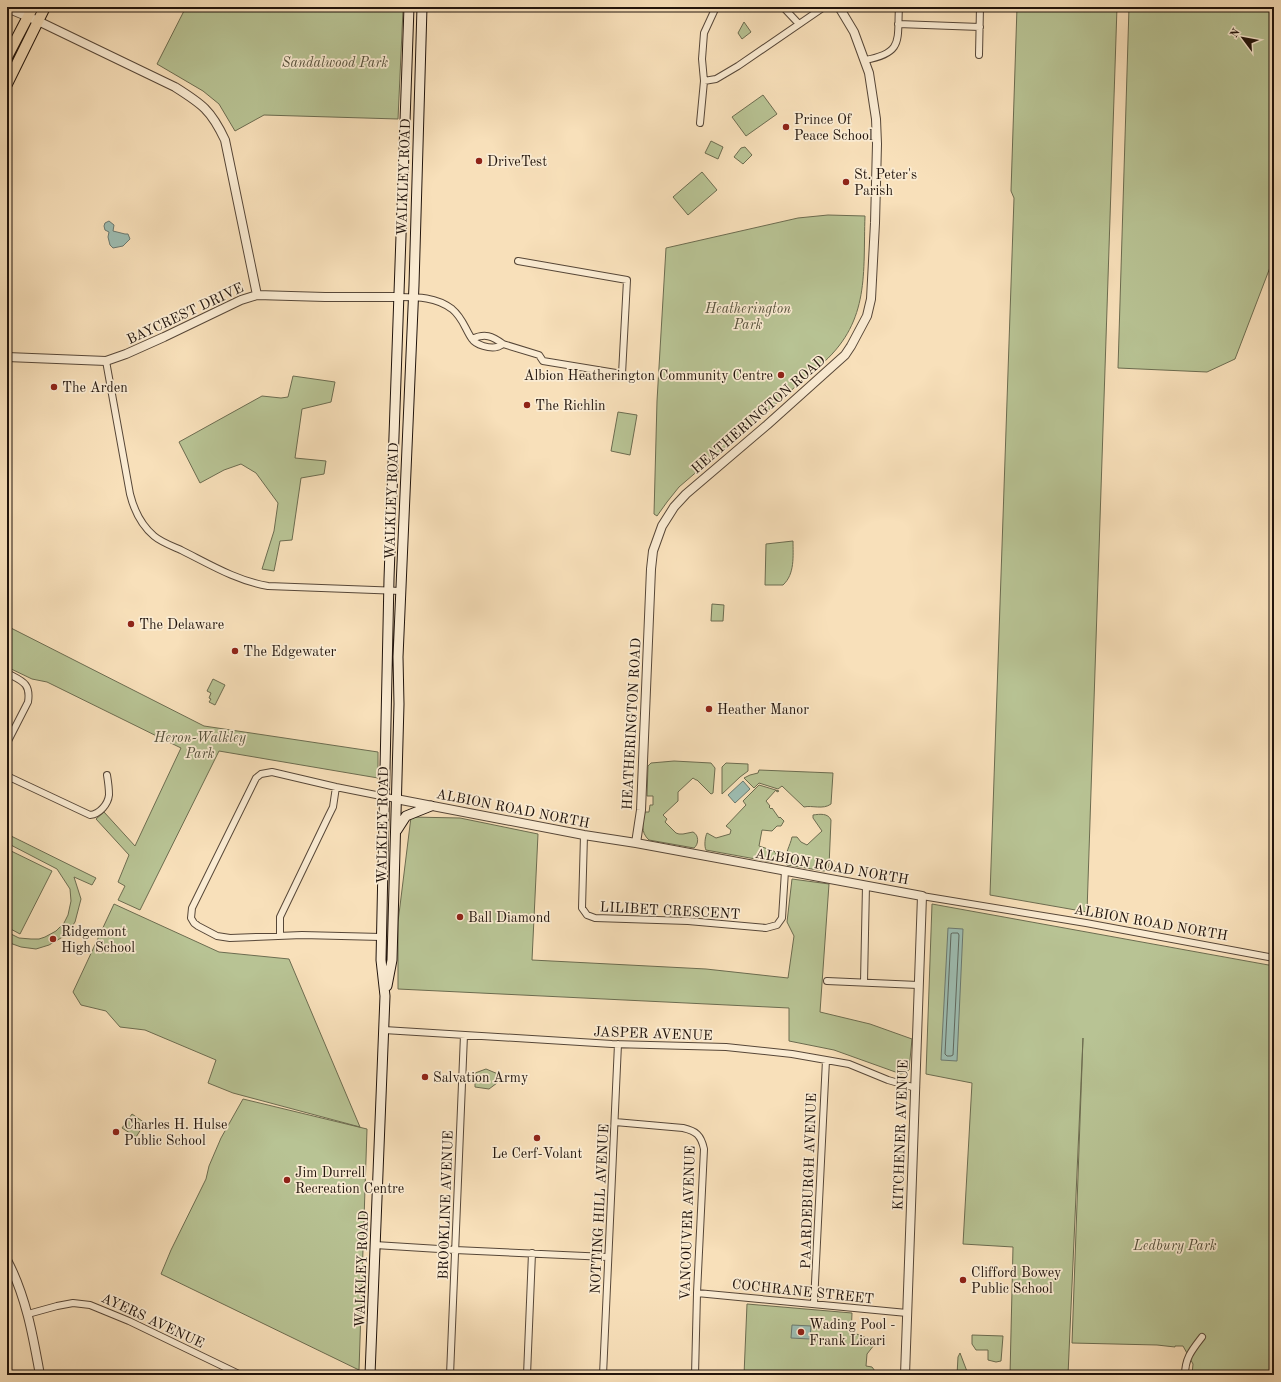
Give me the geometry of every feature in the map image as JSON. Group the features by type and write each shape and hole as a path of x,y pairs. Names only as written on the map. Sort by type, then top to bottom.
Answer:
{"main road":[{"path":"7,57 33,7"},
{"path":"7,84 45,7"},
{"name":"WALKLEY ROAD","path":"370,1375 385,996 381,960 381,937 389,590 409,7"},
{"name":"WALKLEY ROAD","path":"385,996 392,960 399,704 398,657 413,297 422,7"},
{"path":"396,831 406,816 431,806"}],"street":[{"path":"700,123 704,81 702,59 704,33 716,7"},
{"path":"783,7 799,24"},
{"path":"704,81 716,79 735,68 824,7"},
{"name":"HEATHERINGTON ROAD","path":"636,843 641,810 651,569 654,547 662,526 674,507 686,494 836,365 851,346 867,316 871,299 875,223 877,144 874,97 865,60 854,32 839,7"},
{"path":"865,60 875,58 891,51 896,44 899,7"},
{"path":"979,55 980,7"},
{"path":"7,8 38,21 175,87 208,111 225,140 258,295"},
{"path":"898,24 980,27"},
{"path":"472,339 480,335 488,336 503,344 539,355 544,360 622,374 627,280 518,261"},
{"name":"BAYCREST DRIVE","path":"7,357 106,361 164,337 241,300 258,295 399,297"},
{"path":"399,297 429,298 437,300 452,310 463,322 472,339 478,344 486,347 497,348 503,344"},
{"path":"106,361 130,494 134,508 142,522 154,537 251,583 268,586 401,591"},
{"path":"7,674 25,682 29,696 28,702 7,744"},
{"name":"ALBION ROAD NORTH","path":"280,936 230,938 217,936 198,926 191,918 192,908 256,778 262,774 272,772 385,797 584,835 636,843 922,896 1086,923 1274,958"},
{"path":"7,776 90,815 95,815 102,810 109,795 107,774"},
{"path":"336,787 329,815 280,917 280,936 302,935 381,937"},
{"name":"LILIBET CRESCENT","path":"584,835 582,908 587,915 595,918 688,921 766,928 777,925 782,918 785,871"},
{"path":"864,982 866,885"},
{"name":"KITCHENER AVENUE","path":"905,1375 922,896"},
{"path":"827,981 918,985"},
{"name":"JASPER AVENUE","path":"384,1030 618,1044 726,1047 792,1054 849,1064 888,1080 916,1088"},
{"name":"BROOKLINE AVENUE","path":"450,1375 464,1035"},
{"name":"NOTTING HILL AVENUE","path":"603,1375 618,1044"},
{"name":"PAARDEBURGH AVENUE","path":"814,1304 826,1060"},
{"name":"VANCOUVER AVENUE","path":"615,1122 683,1128 693,1131 699,1135 702,1141 704,1149 697,1293 695,1375"},
{"path":"375,1245 608,1257"},
{"path":"527,1375 532,1253"},
{"path":"7,1260 12,1269 28,1314 40,1375"},
{"name":"COCHRANE STREET","path":"697,1293 907,1313"},
{"name":"AYERS AVENUE","path":"28,1314 73,1303 90,1305 129,1321 241,1375"},
{"path":"1185,1375 1185,1365 1192,1350 1202,1336"}],"green space":[{"name":"Sandalwood Park","path":"186,7 398,7 403,10 398,119 264,115 235,131 219,104 203,91 157,64"},
{"path":"1017,7 1117,7 1087,912 990,895 1014,198 1011,191"},
{"path":"1129,7 1274,7 1274,176 1272,184 1274,257 1235,359 1207,372 1118,368"},
{"path":"744,22 751,32 742,39 738,33"},
{"path":"763,95 777,114 746,136 732,117"},
{"path":"711,141 723,147 718,159 705,153"},
{"path":"745,147 752,155 743,164 734,157 741,148"},
{"path":"702,172 717,190 688,215 673,197"},
{"name":"Heatherington Park","path":"828,215 865,216 861,295 857,312 850,329 839,346 824,362 679,487 657,516 654,514 657,401 666,248 798,218"},
{"path":"293,376 335,382 331,402 302,409 295,458 326,461 324,474 301,478 292,540 280,541 274,571 262,569 274,531 278,503 256,473 241,464 224,470 200,483 179,442 262,396 281,398 288,397"},
{"path":"618,412 637,415 630,455 611,451"},
{"path":"793,541 793,559 790,576 787,581 783,585 765,585 766,544"},
{"path":"712,604 724,605 723,621 711,621"},
{"name":"Heron-Walkley Park","path":"7,626 204,726 378,752 378,778 219,751 140,910 118,900 125,886 118,882 129,855 96,819 104,812 135,846 181,748 47,682 32,679 7,667"},
{"path":"213,679 225,685 215,705 209,702 211,699 209,698 211,693 207,691"},
{"path":"674,761 711,763 715,768 713,793 711,794 693,778 678,792 678,801 663,815 667,819 665,822 676,833 695,833 698,840 694,848 649,840 643,831 645,812 649,812 650,805 653,805 653,796 647,796 648,766 651,763"},
{"path":"726,763 748,764 748,771 722,794 722,767"},
{"path":"759,770 833,773 831,804 825,807 804,807 782,786 778,789 759,783 754,788 744,778 758,773"},
{"path":"759,785 776,790 766,801 770,806 769,807 771,809 772,808 779,818 780,817 784,821 781,826 777,826 772,831 762,830 759,846 774,851 777,855 776,860 772,862 706,850 705,842 707,833 716,838 730,834 731,830 726,826 746,805 743,801"},
{"path":"813,815 826,815 831,820 829,866 827,870 824,871 787,865 785,863 792,837 797,837 801,842 807,845 822,831 813,818"},
{"path":"411,817 460,818 538,834 532,960 706,969 788,978 794,936 787,922 792,879 829,884 820,1012 870,1024 912,1039 909,1070 901,1074 834,1050 789,1041 789,1008 398,989 398,922"},
{"path":"7,834 96,878 92,885 74,877 81,899 75,922 66,935 49,945 36,949 21,947 7,942 7,932 19,938 39,939 56,931 64,923 68,915 71,901 70,889 57,869 7,843"},
{"path":"7,849 52,871 20,934 7,927"},
{"path":"114,904 219,952 289,959 360,1127 233,1093 208,1083 216,1060 145,1030 120,1027 106,1011 81,1005 73,992"},
{"name":"Ledbury Park","path":"932,904 1274,966 1274,1375 1192,1375 1193,1364 1183,1346 1175,1347 1157,1345 1072,1343 1083,1038 1068,1375 1010,1375 1013,1247 963,1244 972,1083 926,1074"},
{"path":"486,1069 498,1074 497,1083 489,1089 475,1087 475,1073"},
{"name":"Jim Durrell Recreation Centre","path":"243,1099 367,1129 359,1370 161,1274 171,1250 206,1179 209,1166 221,1138"},
{"path":"132,1114 145,1123 136,1137 122,1128"},
{"path":"747,1304 852,1313 851,1337 854,1333 872,1340 874,1345 867,1354 866,1366 872,1367 875,1371 871,1375 744,1375"},
{"path":"972,1335 1003,1336 1001,1361 996,1362 988,1360 988,1350 976,1350 972,1344"},
{"path":"960,1353 968,1374 967,1375 957,1375 958,1357"}],"water":[{"path":"109,221 114,225 113,231 128,234 130,239 123,246 113,248 110,245 108,237 109,232 105,230 104,226 105,223"},
{"path":"743,781 750,789 735,803 728,795"},
{"path":"948,928 963,929 957,1061 941,1060"},
{"name":"Wading Pool - Frank Licari","path":"792,1325 811,1326 810,1339 791,1338"}],"place":[{"name":"Prince Of Peace School","path":"786,127"},
{"name":"DriveTest","path":"479,161"},
{"name":"St. Peter's Parish","path":"846,182"},
{"name":"Albion Heatherington Community Centre","path":"781,375"},
{"name":"The Arden","path":"54,387"},
{"name":"The Richlin","path":"527,405"},
{"name":"The Delaware","path":"131,624"},
{"name":"The Edgewater","path":"235,651"},
{"name":"Heather Manor","path":"709,709"},
{"name":"Ball Diamond","path":"460,917"},
{"name":"Ridgemont High School","path":"53,939"},
{"name":"Salvation Army","path":"425,1077"},
{"name":"Charles H. Hulse Public School","path":"116,1132"},
{"name":"Le Cerf-Volant","path":"537,1138"},
{"name":"Jim Durrell Recreation Centre","path":"287,1180"},
{"name":"Clifford Bowey Public School","path":"963,1280"},
{"name":"Wading Pool - Frank Licari","path":"801,1332"}]}
